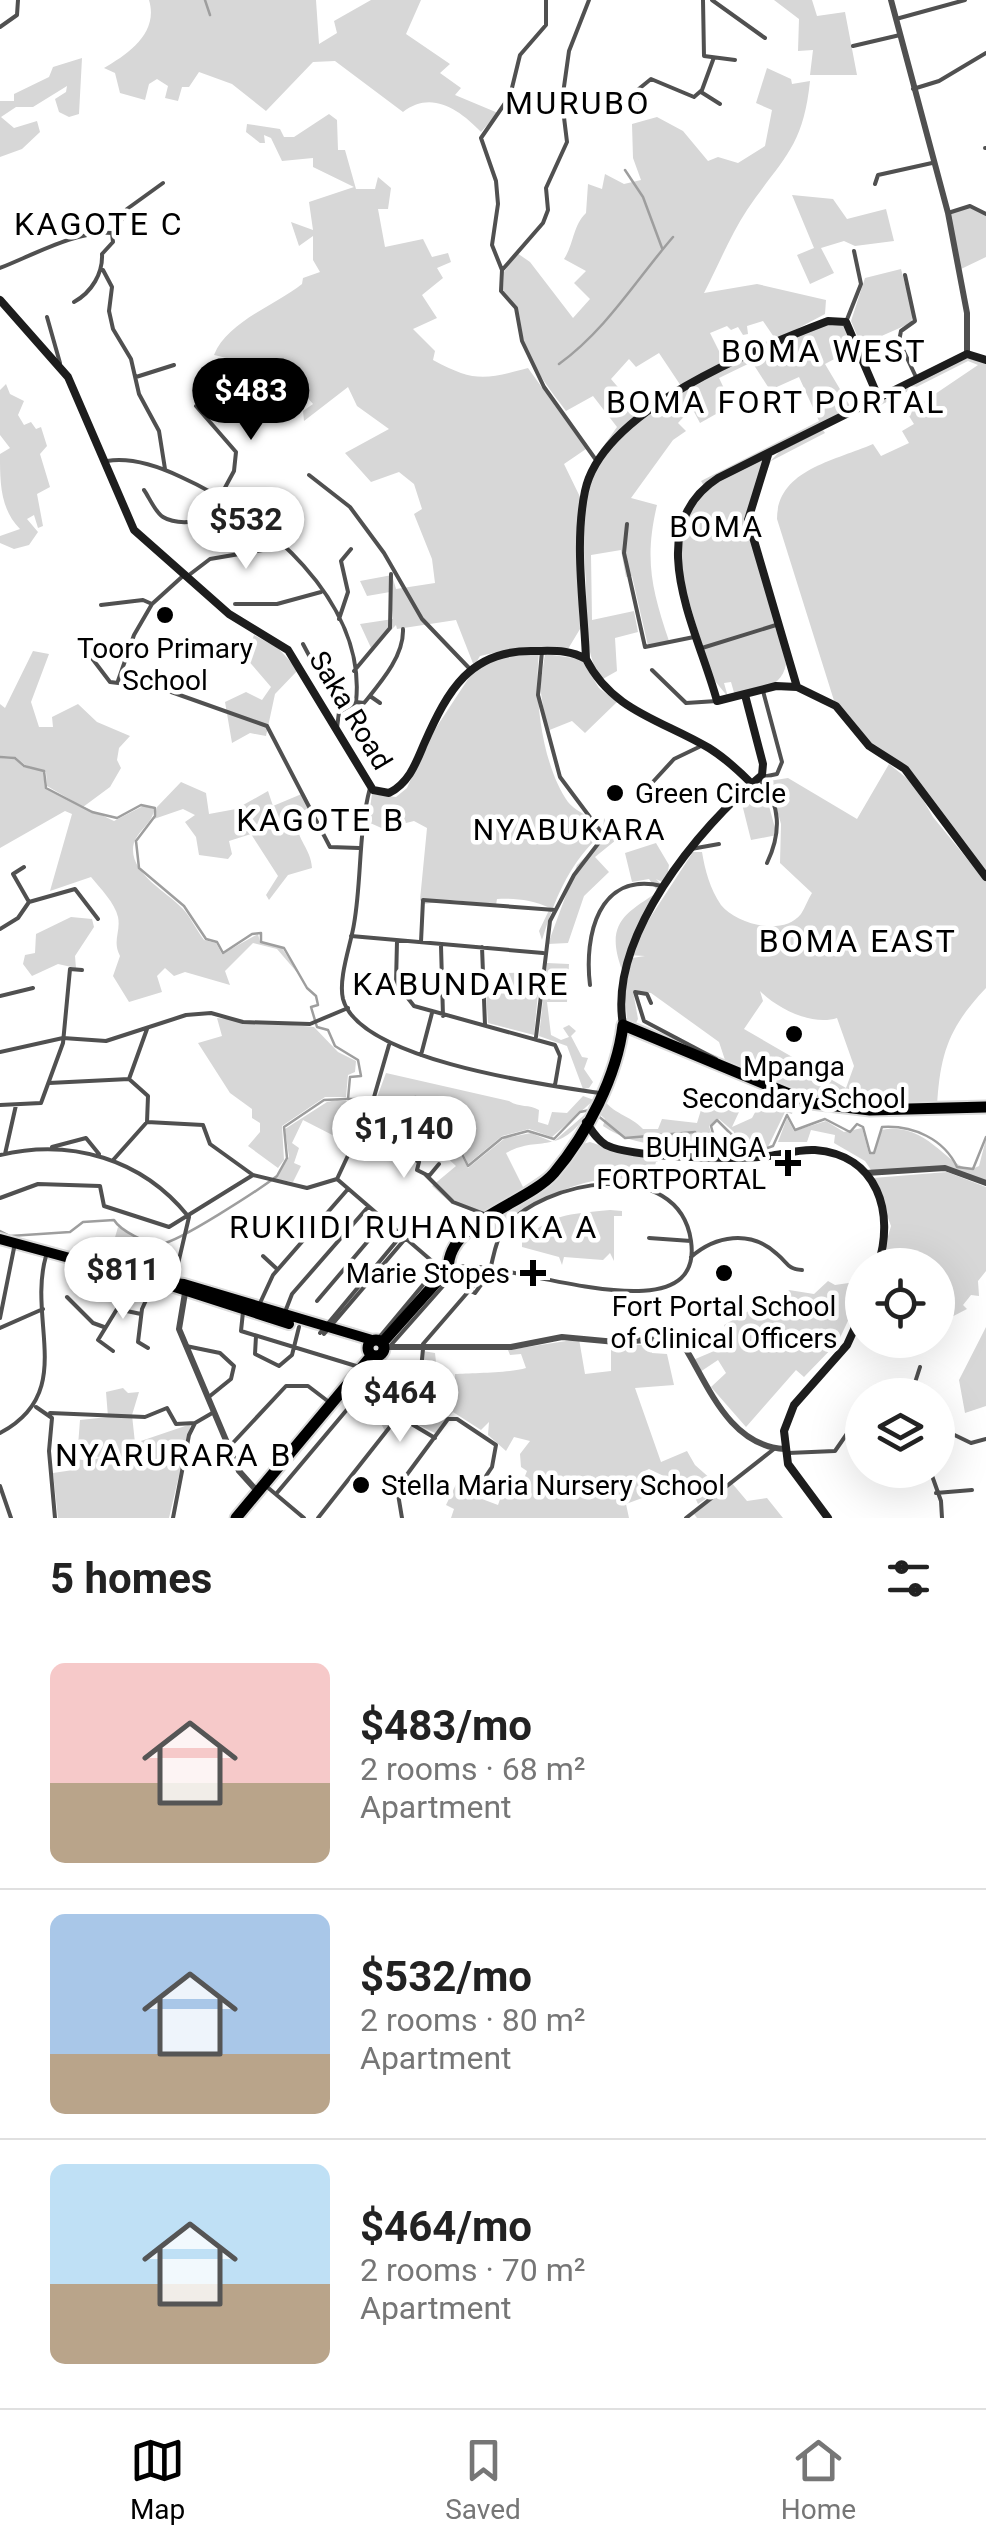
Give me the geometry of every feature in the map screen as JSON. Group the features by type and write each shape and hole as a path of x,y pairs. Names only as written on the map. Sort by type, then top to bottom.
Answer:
{"highway":[{"path":"236,1518 440,1276 464,1234 544,1183 594,1108 618,1055 623,1025 781,1094 821,1105 870,1110 986,1108"}],"main road":[{"name":"Saka Road","path":"0,300 64,372 134,530 228,614 288,650 370,788 389,793 403,784 469,668"},
{"path":"586,659 581,520 585,489 596,460 621,432 680,390 834,320 846,322 880,399"},
{"path":"986,360 966,354 703,487 683,514 677,560 717,700 776,686 797,688 836,706 869,746 906,770 986,877"},
{"path":"768,455 748,520 788,669 797,688"},
{"path":"571,651 585,633"},
{"path":"469,668 503,652 571,651 586,659 610,695 704,745 754,781"},
{"path":"776,686 788,669"},
{"path":"623,1025 620,994 627,952 691,848 754,781 764,764 745,696"},
{"path":"594,1108 598,1140 628,1152 767,1157 817,1150 866,1173 885,1211 888,1233 883,1248"},
{"path":"0,1239 163,1282 299,1327 378,1345"},
{"path":"163,1282 184,1293 237,1307 258,1308 324,1331"},
{"path":"828,1518 803,1488 785,1449 787,1417 845,1347"}],"street":[{"path":"0,27 17,14 18,0"},
{"path":"546,0 546,25 520,54 510,96 481,138 496,181 498,204 492,245 502,270 501,291 516,308 529,359 596,460"},
{"path":"502,270 543,223 548,210 546,188 567,142 562,101 566,66 589,0"},
{"path":"703,0 702,52 713,60 735,60"},
{"path":"712,0 765,38"},
{"path":"891,0 948,213 968,313 966,354"},
{"path":"896,20 965,0"},
{"path":"853,46 900,35"},
{"path":"913,89 939,82 986,52"},
{"path":"645,105 636,92 651,80 690,98 701,92 713,60"},
{"path":"701,92 720,104"},
{"path":"875,184 878,175 932,163"},
{"path":"163,183 126,210 102,254 103,270 112,286 109,311 113,329 136,377 139,394 159,431 165,468"},
{"path":"948,213 970,206 986,214"},
{"path":"0,268 28,253 94,233 108,232 113,237"},
{"path":"846,322 861,284 854,251"},
{"path":"74,302 85,296 103,270"},
{"path":"905,274 914,320 899,333 898,341 918,380"},
{"path":"47,317 64,372"},
{"path":"136,377 174,365"},
{"path":"196,406 236,452 234,471 221,495"},
{"path":"102,462 115,460 165,468 221,495 287,546 340,620 354,671 356,702"},
{"path":"309,475 350,507 374,536 422,620 469,668"},
{"path":"144,490 160,514 170,518 203,520 242,509"},
{"path":"627,524 624,553 646,648 698,636"},
{"path":"118,682 134,636 152,604 187,574 210,558 265,553 287,546"},
{"path":"340,620 348,592 341,561 351,549"},
{"path":"354,671 392,622 391,571"},
{"path":"235,604 277,604 320,592"},
{"path":"101,605 143,600 152,604"},
{"path":"702,648 776,625"},
{"path":"356,702 362,704 370,696 401,649 404,629"},
{"path":"303,644 340,712 336,733"},
{"path":"536,1037 544,952 555,910 604,836 560,777 538,695 542,651"},
{"path":"92,657 105,679 168,690 267,726 330,847 358,848"},
{"path":"652,670 686,703 717,700"},
{"path":"762,691 782,762 777,774 754,781 779,828 779,840 767,863"},
{"path":"370,696 380,703"},
{"path":"340,712 356,702"},
{"path":"651,784 674,759 704,745"},
{"path":"370,788 358,848 352,936 343,990 348,1008 389,1046 555,1087 594,1108"},
{"path":"691,848 718,844"},
{"path":"24,867 13,874 29,902"},
{"path":"590,984 587,944 607,899 629,884 667,887"},
{"path":"0,929 18,918 29,902 77,889 98,919"},
{"path":"421,942 423,900 504,902 555,910"},
{"path":"352,936 544,952"},
{"path":"397,941 398,988 414,1006 432,1014 536,1037 559,1050 555,1087"},
{"path":"441,944 443,1016"},
{"path":"482,948 486,1026"},
{"path":"0,1105 42,1103 63,1038 70,971 82,970"},
{"path":"0,996 34,988"},
{"path":"652,1003 647,994 635,992 644,1022 710,1052 720,1068"},
{"path":"0,1052 63,1038 102,1042 203,1013 243,1022 310,1024 348,1008"},
{"path":"421,1056 432,1014"},
{"path":"129,1079 148,1029"},
{"path":"147,1122 202,1125 211,1144 253,1175 318,1188 337,1179 371,1106 389,1046"},
{"path":"48,1082 129,1079 148,1096 147,1122 114,1159"},
{"path":"17,1105 2,1155 86,1138 99,1154"},
{"path":"356,1137 390,1144 419,1162 417,1169 453,1202 491,1216"},
{"path":"46,1149 114,1159 155,1183 190,1217"},
{"path":"425,1174 431,1176 439,1164"},
{"path":"866,1173 946,1168 986,1183"},
{"path":"0,1198 43,1183 100,1186 105,1207 140,1214 164,1227 190,1217 253,1175"},
{"path":"337,1179 403,1237 440,1276"},
{"path":"318,1518 420,1389 421,1348 487,1270 504,1229 550,1198 583,1188 630,1184 672,1202 691,1241 690,1258"},
{"path":"258,1308 277,1269 348,1189"},
{"path":"284,1316 292,1294 368,1206"},
{"path":"148,1348 138,1342 141,1314 163,1282 190,1217"},
{"path":"317,1301 385,1221"},
{"path":"504,1229 518,1238 526,1233"},
{"path":"324,1331 403,1237"},
{"path":"649,1238 691,1241"},
{"path":"440,1276 462,1264 614,1290 653,1290 679,1278 690,1258 717,1238 765,1246 788,1268 802,1270"},
{"path":"0,1318 3,1283 15,1243"},
{"path":"0,1433 36,1407 45,1371 40,1331 43,1310 38,1288 47,1251"},
{"path":"263,1256 277,1269"},
{"path":"440,1276 462,1264"},
{"path":"469,1290 476,1293 486,1278"},
{"path":"184,1293 178,1323 239,1472 276,1494 304,1518"},
{"path":"67,1297 93,1323 104,1328"},
{"path":"237,1307 240,1328 256,1336 362,1368"},
{"path":"112,1351 98,1342 118,1308 141,1314"},
{"path":"0,1328 43,1310"},
{"path":"256,1336 255,1354 275,1366 288,1360 299,1327"},
{"path":"378,1345 511,1347 562,1336 616,1342 679,1338 705,1386 739,1430 774,1448 785,1449 834,1451 845,1436"},
{"path":"186,1346 220,1353 234,1368 230,1379 210,1396"},
{"path":"916,1378 920,1367"},
{"path":"229,1446 286,1386 308,1386 332,1405"},
{"path":"276,1494 350,1406 343,1392"},
{"path":"36,1407 50,1414 145,1416 168,1408 176,1424 195,1423 216,1412"},
{"path":"50,1414 55,1518"},
{"path":"400,1418 435,1438"},
{"path":"402,1518 398,1488 454,1418 495,1444 492,1466 476,1492"},
{"path":"173,1518 195,1423"},
{"path":"316,1424 327,1433"},
{"path":"955,1436 970,1443 986,1439"},
{"path":"686,1518 774,1448"},
{"path":"0,1486 11,1518"},
{"path":"935,1488 942,1501 942,1518"},
{"path":"936,1492 972,1490"}],"shaded area":[{"path":"149,0 316,0 319,44 337,33 334,21 371,0 421,0 406,34 450,64 440,73 461,88 455,95 498,113 481,132 444,105 424,103 403,112 335,61 313,62 266,111 232,84 199,72 189,87 182,87 178,101 165,98 168,86 157,79 149,84 145,100 120,93 115,73 104,68 131,49 145,32 150,23"},
{"path":"774,0 812,0 817,16 845,12 857,75 810,75 813,50 798,51 799,19"},
{"path":"82,58 79,114 69,117 59,112 55,99 66,92 67,86 33,107 16,107 1,117 14,128 37,121 40,132 22,149 0,157 0,101 14,101 14,94 49,77 53,67"},
{"path":"767,68 791,79 792,84 810,81 802,123 789,152 741,220 704,293 757,284 826,300 825,314 776,340 763,321 747,326 748,334 727,326 710,333 725,363 681,386 659,353 636,367 629,359 611,379 640,413 598,454 617,427 593,396 566,411 531,359 517,312 503,291 504,272 517,253 530,262 573,318 590,299 574,283 586,271 564,259 586,213 588,184 602,189 605,174 624,184 641,180 633,158 632,124 657,117 683,131 708,161 718,157 738,163 765,146 772,110 756,103"},
{"path":"329,114 337,120 338,150 345,150 356,189 375,189 378,177 391,188 388,209 378,209 385,247 423,239 432,257 448,253 451,262 437,268 443,278 422,295 437,318 413,329 435,351 433,360 479,377 528,368 586,449 564,464 582,501 577,535 580,629 568,649 506,650 480,656 474,666 456,620 397,629 396,625 372,650 360,624 393,619 390,592 367,596 360,581 392,575 396,589 435,583 432,559 414,514 422,509 414,484 399,472 371,482 345,453 389,429 357,406 348,387 304,421 303,411 313,404 293,381 278,385 235,360 214,355 220,343 240,324 302,284 303,278 320,272 313,260 313,236 299,246 291,222 313,230 309,202 354,187 313,167 313,158 282,161 271,138 264,135 265,143 260,143 246,132 247,124 280,129 284,137 294,137"},
{"path":"792,195 833,199 847,219 886,209 894,241 855,246 844,241 821,248 834,273 810,284 797,255 814,248"},
{"path":"971,207 986,216 986,257 961,269 948,212"},
{"path":"901,269 913,314 911,323 861,345 851,321 865,278"},
{"path":"833,322 844,324 855,348 825,364 853,411 704,486 701,481 819,421 799,377 770,390 752,362 719,378 732,405 700,423 692,408 678,423 686,431 673,440 631,498 657,505 651,542 652,574 669,641 648,646 632,576 626,577 621,550 591,555 592,620 634,611 638,632 615,638 617,671 601,680 587,633 583,538 584,506 597,462 640,419 704,378"},
{"path":"967,358 986,362 986,874 933,808 920,783 905,767 869,747 836,707 777,519 780,502 797,478 825,462 873,444 881,456 909,443 902,431 914,424 907,413 978,365 968,361 861,415 859,411"},
{"path":"6,384 10,394 24,401 18,415 24,425 31,422 36,429 41,427 47,446 40,454 50,487 37,494 43,526 38,528 34,515 27,519 38,532 29,545 14,549 0,543 0,536 20,529 8,513 1,485 0,454 10,448 0,435 0,390"},
{"path":"823,430 825,433 771,461 749,515 786,664 784,672 774,684 735,696 731,682 724,683 728,697 711,676 677,560 684,514 717,479 767,458 763,469 780,451"},
{"path":"254,635 278,648 298,670 275,694 266,736 250,733 232,743 225,702 246,692 262,700 271,687 246,658"},
{"path":"33,651 49,654 31,702 39,727 53,727 52,717 78,704 97,722 130,736 119,748 117,760 121,768 110,787 83,807 47,786 46,772 25,765 16,757 0,756 0,704 5,708"},
{"path":"539,653 539,710 546,750 559,787 574,808 594,821 597,838 563,885 542,940 539,931 550,908 537,903 497,899 496,905 454,900 424,904 420,900 427,828 414,821 402,824 397,835 368,822 372,794 396,797 407,788 428,740 476,667 501,656"},
{"path":"545,654 581,659 599,688 617,702 585,733 572,721 547,731 540,687"},
{"path":"0,758 15,759 23,767 43,771 45,788 114,821 143,806 154,809 133,850 145,875 182,908 204,940 216,943 222,954 258,934 260,942 282,948 301,977 277,949 253,943 225,971 230,985 185,972 174,976 165,968 157,976 162,992 129,1002 113,976 120,956 118,917 111,901 91,877 50,891 72,814 65,811 0,848"},
{"path":"889,764 914,784 933,817 986,882 986,988 963,1015 949,1042 937,1107 856,1106 810,1099 728,1069 719,1042 651,993 633,991 638,1019 634,1027 627,1022 625,992 632,958 645,956 627,955 622,970 617,931 627,914 658,892 649,879 632,882 625,853 656,843 669,865 666,884 656,879 666,889 644,927 693,852 702,852 711,886 728,912 760,925 783,925 801,914 812,893 780,863 781,824 769,781 788,778 857,819","holes":["760,991 807,1018 837,1018 854,1066 846,1088 744,1029 763,1001"]},
{"path":"181,782 206,793 209,814 236,809 268,791 273,806 304,793 311,806 297,815 297,823 312,868 288,875 269,900 266,895 278,876 251,834 229,841 232,854 228,859 199,855 196,837 185,822 195,815 183,809 154,819 157,807"},
{"path":"757,784 764,788 777,835 751,840 741,800"},
{"path":"604,818 616,840 595,857 609,872 584,896 568,943 548,944 577,865 602,841"},
{"path":"71,917 92,919 94,927 75,956 76,968 58,964 32,976 23,964 25,955 35,953 36,934"},
{"path":"547,963 569,964 567,1002 547,1002 551,1035 561,1040 569,1037 563,1028 569,1025 576,1031 571,1036 582,1057 588,1058 584,1069 593,1082 589,1088 583,1089 567,1046 539,1036"},
{"path":"540,972 534,1035 488,1023 486,991 507,991 506,973"},
{"path":"217,1018 314,1027 338,1052 356,1061 355,1072 348,1075 346,1097 325,1097 282,1126 284,1160 278,1168 248,1146 260,1132 260,1123 252,1118 252,1109 230,1093 198,1043 222,1036"},
{"path":"386,1073 535,1108 539,1110 538,1122 548,1125 552,1112 567,1113 583,1096 594,1100 552,1137 529,1129 502,1136 468,1164 458,1141 448,1143 451,1126 429,1118 429,1114 437,1111 430,1097 376,1100"},
{"path":"766,1092 795,1103 792,1114 785,1112 768,1147 733,1151 734,1132 719,1119 709,1126 714,1142 709,1150 629,1139 603,1126 605,1119 595,1110 602,1097 643,1129 658,1129 662,1119 697,1123 704,1100 739,1112 732,1127 752,1118"},
{"path":"415,1099 429,1102 433,1110 425,1111 425,1120 446,1125 445,1148 455,1144 468,1168 505,1138 531,1133 552,1142 506,1153 523,1187 547,1171 569,1144 541,1183 485,1215 452,1204 432,1186 456,1166 441,1152 432,1130 426,1135 390,1113 389,1129 382,1129 381,1139 360,1135 372,1104 399,1101 411,1107"},
{"path":"327,1102 368,1104 348,1143 303,1120 292,1143 299,1148 294,1163 301,1166 293,1182 274,1179 289,1157 285,1129"},
{"path":"589,1111 568,1135 554,1141"},
{"path":"787,1118 794,1131 826,1121 844,1132 862,1128 869,1154 873,1154 881,1130 914,1133 969,1168 979,1166 986,1139 986,1182 945,1168 871,1170 865,1161 834,1143 835,1135 811,1130 807,1142 778,1142"},
{"path":"590,1142 628,1155 726,1163 663,1159 656,1162 650,1185 610,1179 590,1182 534,1205 501,1228 497,1236 482,1227 527,1200 579,1145"},
{"path":"947,1172 986,1187 986,1271 978,1281 979,1296 971,1295 963,1305 967,1309 955,1315 955,1248 885,1248 891,1226 873,1178"},
{"path":"622,1211 622,1216 614,1216 614,1261 610,1253 603,1260 564,1257 562,1265 559,1257 522,1247 522,1240 553,1220"},
{"path":"118,1227 155,1245 149,1267 109,1258"},
{"path":"828,1281 845,1284 845,1327 838,1342 804,1377 796,1370 746,1427 711,1387 726,1373 718,1360 700,1372 693,1360 733,1343 724,1325 768,1300 783,1298 789,1290 814,1294"},
{"path":"986,1327 986,1406 965,1413 959,1380"},
{"path":"579,1339 585,1374 611,1371 611,1345 651,1345 652,1353 667,1354 674,1385 635,1388 661,1462 687,1451 695,1465 721,1488 731,1482 747,1501 767,1498 783,1518 697,1518 694,1514 719,1490 698,1504 691,1489 649,1469 641,1473 653,1494 626,1504 629,1518 451,1518 454,1509 446,1505 459,1478 485,1489 482,1499 498,1505 508,1476 523,1481 527,1471 521,1467 520,1454 530,1441 514,1437 506,1451 488,1435 489,1422 481,1430 453,1412 435,1433 402,1417 420,1390 423,1351 435,1353 438,1380 455,1379 455,1374 526,1368 521,1354 510,1355 508,1350"},
{"path":"402,1361 422,1362 418,1389 385,1431 375,1398 381,1382"},
{"path":"123,1388 128,1393 139,1392 132,1415 135,1443 191,1424 169,1518 58,1518 53,1473 73,1470 72,1458 100,1458 78,1446 80,1420 108,1417 106,1392"}],"waterway":[{"path":"205,0 210,15"},
{"path":"625,170 643,197 662,248"},
{"path":"559,364 606,320 673,237"},
{"path":"0,757 15,758 24,766 44,771 46,788 92,812 117,818 141,805 155,808 155,816 136,841 139,868 184,906 206,939 217,942 223,953 252,934 261,933 261,942 284,948 307,988 316,996 318,1005 311,1007 317,1027 328,1030 335,1046 358,1060 361,1076 350,1077 348,1099 392,1099 411,1106 415,1097 428,1099 435,1109 426,1113 427,1119 447,1124 446,1147 456,1142 468,1166 502,1138 528,1131 554,1139 580,1112 590,1110"},
{"path":"0,1231 10,1236 70,1232 83,1222 114,1220 155,1244 170,1241 277,1176 287,1158 284,1127 324,1100 346,1099"},
{"path":"597,1115 625,1138 695,1132 702,1150 709,1151 716,1144 711,1126 717,1120 733,1136 732,1153 750,1154 773,1146 787,1115 795,1130 825,1119 850,1132 857,1124 863,1127 870,1153 874,1153 882,1127 905,1128 936,1142 957,1167 973,1169 986,1137"}],"place":[{"name":"Tooro Primary School","path":"165,615"},
{"name":"Green Circle","path":"615,793"},
{"name":"Mpanga Secondary School","path":"794,1034"},
{"name":"BUHINGA FORTPORTAL","path":"788,1163"},
{"name":"Marie Stopes","path":"533,1273"},
{"name":"Fort Portal School of Clinical Officers","path":"724,1273"},
{"name":"Stella Maria Nursery School","path":"361,1485"}],"district":[{"name":"MURUBO","path":"578,103"},
{"name":"KAGOTE C","path":"99,224"},
{"name":"BOMA WEST","path":"824,351"},
{"name":"BOMA FORT PORTAL","path":"776,402"},
{"name":"BOMA","path":"717,527"},
{"name":"KAGOTE B","path":"321,820"},
{"name":"NYABUKARA","path":"570,830"},
{"name":"BOMA EAST","path":"858,941"},
{"name":"KABUNDAIRE","path":"461,984"},
{"name":"RUKIIDI RUHANDIKA A","path":"414,1227"},
{"name":"NYARURARA B","path":"174,1455"}]}
